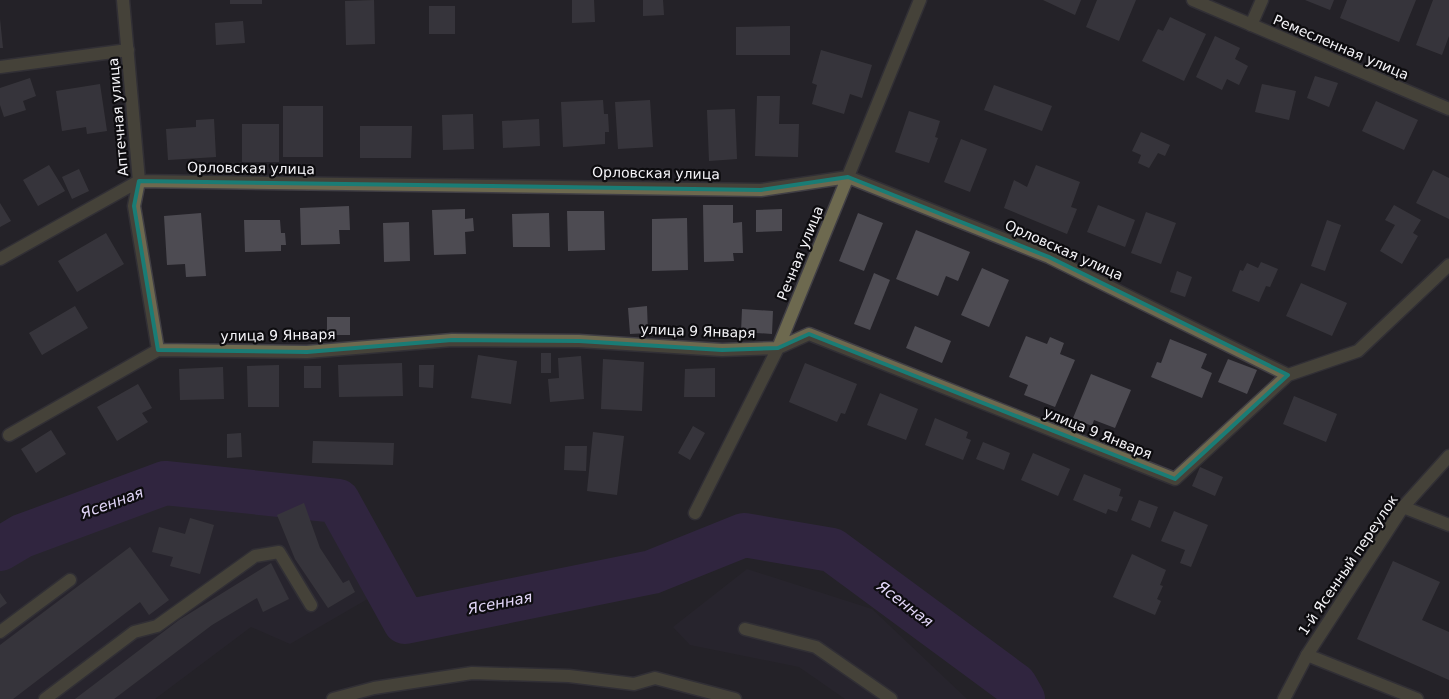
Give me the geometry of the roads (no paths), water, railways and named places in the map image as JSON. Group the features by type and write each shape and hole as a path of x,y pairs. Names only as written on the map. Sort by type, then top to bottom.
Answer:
{"street":[{"name":"Аптечная улица","path":"123,0 140,181 134,206 158,350"},
{"name":"Речная улица","path":"695,512 778,348 920,0"},
{"name":"Ремесленная улица","path":"1193,0 1449,109"},
{"path":"1251,25 1262,0"},
{"path":"0,67 128,50"},
{"name":"Орловская улица","path":"0,259 140,181 761,190 848,177 1049,257 1288,375"},
{"name":"улица 9 Января","path":"158,350 307,352 452,340 579,341 722,350 778,348 809,334 1175,479 1288,375 1358,351 1449,266"},
{"path":"9,435 158,350"},
{"name":"1-й Ясенный переулок","path":"1284,699 1307,655 1403,507 1449,456"},
{"path":"1403,507 1449,525"},
{"path":"45,699 134,632 157,626 255,556 279,552 311,606"},
{"path":"0,632 70,580"},
{"path":"745,629 816,647 891,699"},
{"path":"1307,655 1417,699"},
{"path":"333,699 374,688 472,673 570,676 634,684 655,678 709,696 735,699"}],"waterway":[{"name":"Ясенная","path":"0,549 22,536 165,483 338,501 405,622 652,572 744,535 832,550 1015,685 1023,699"}]}
